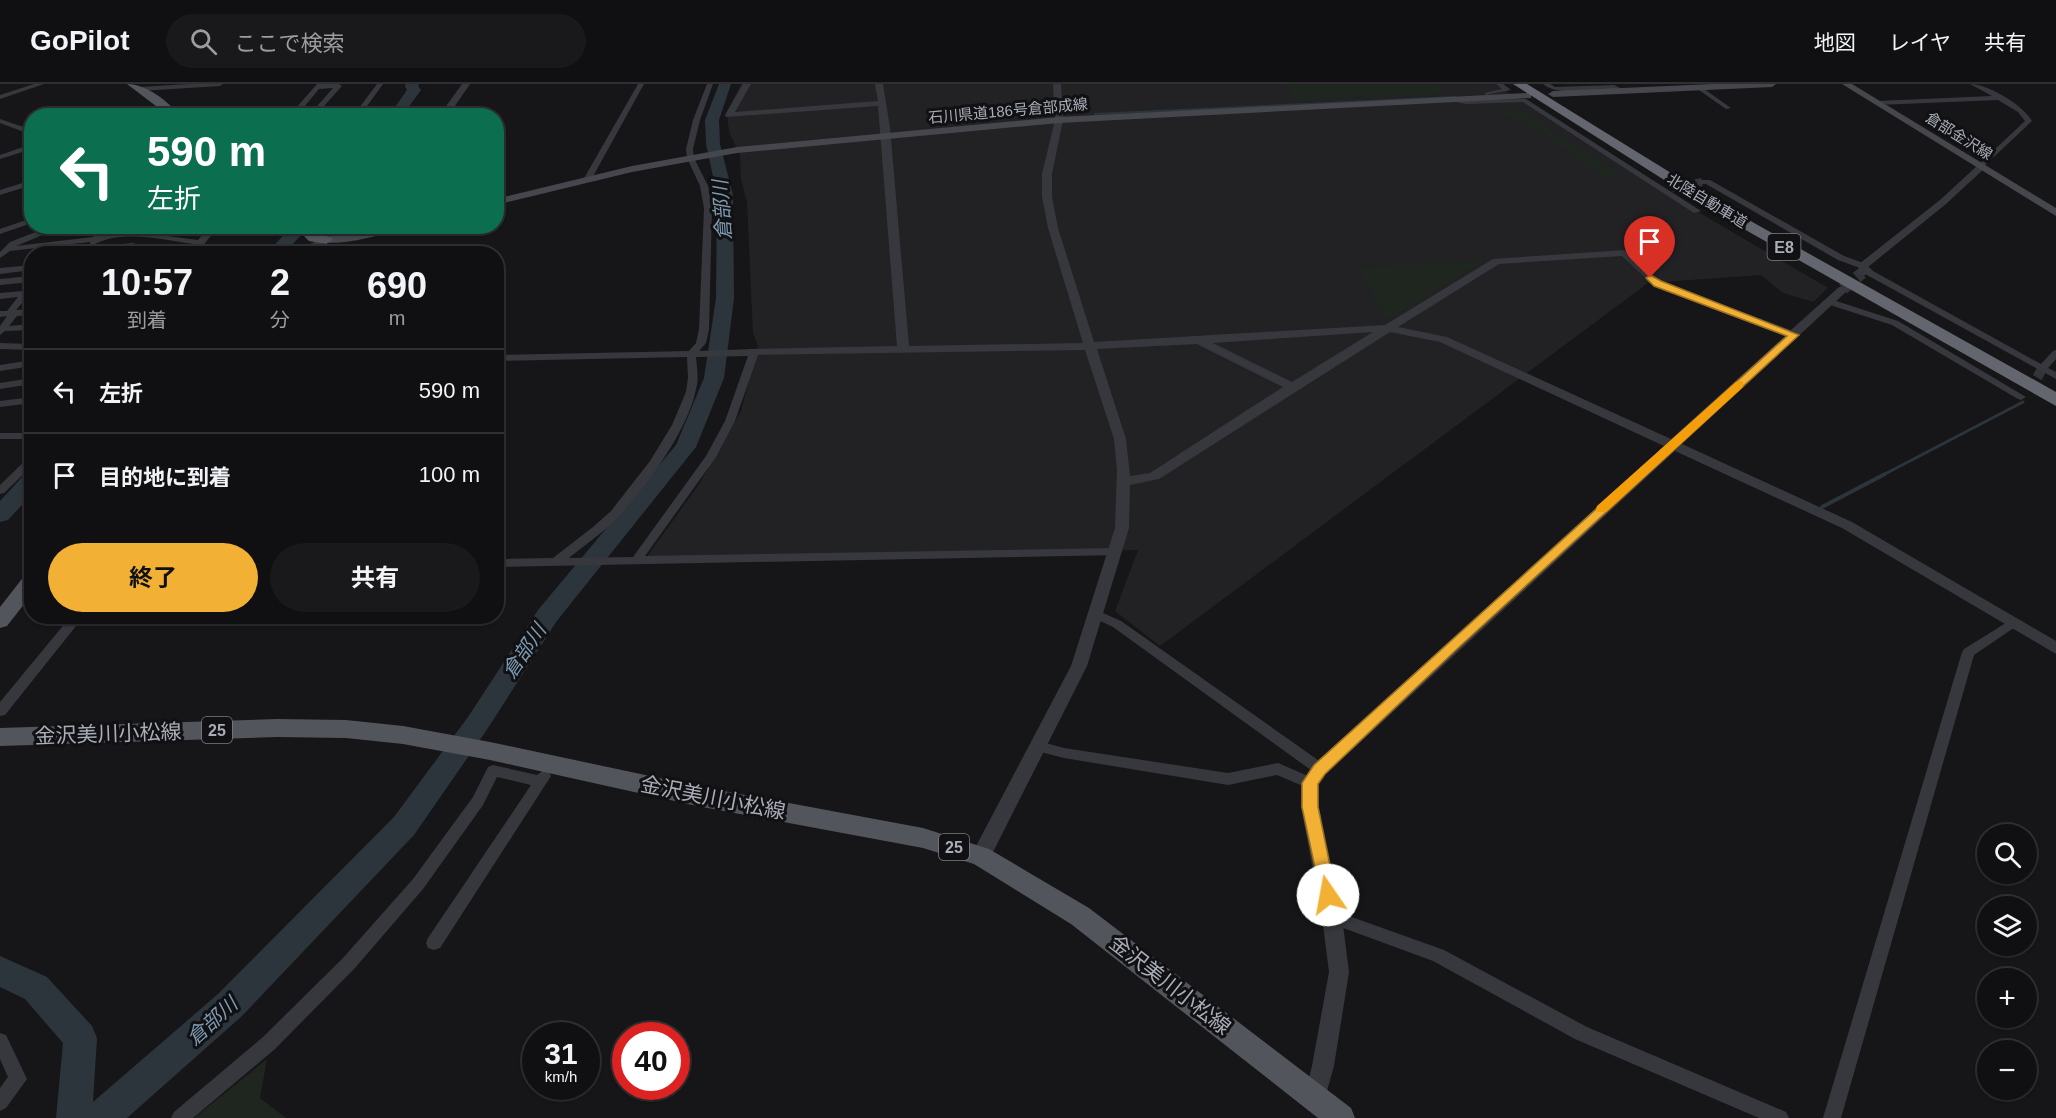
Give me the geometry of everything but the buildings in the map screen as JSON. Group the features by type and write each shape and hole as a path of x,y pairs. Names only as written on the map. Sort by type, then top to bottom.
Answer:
{"highway":[{"name":"北陸自動車道","path":"1526,88 2056,389"},
{"name":"北陸自動車道","path":"1526,88 1736,218 2056,400"}],"main road":[{"path":"1553,94 1772,84"},
{"name":"倉部金沢線","path":"1846,84 1881,102"},
{"name":"倉部金沢線","path":"1856,84 2056,213"},
{"path":"136,86 166,108"},
{"name":"石川県道186号倉部成線","path":"504,200 692,156 737,150 1059,120 1458,99 1526,88"},
{"name":"倉部金沢線","path":"1983,165 2056,205"},
{"path":"309,234 314,238 326,240 368,234"},
{"path":"320,246 326,240"},
{"path":"0,621 24,590"},
{"name":"金沢美川小松線","path":"0,737 277,728 346,729 434,741 490,752 545,773 697,796 923,838 981,856 1080,916 1326,1109"}],"street":[{"path":"0,97 41,84"},
{"path":"136,86 220,84"},
{"path":"362,108 380,84"},
{"path":"449,108 466,84"},
{"path":"587,180 641,84"},
{"path":"558,562 604,524 644,476 681,417 691,391 696,355 704,329 708,208 706,191 692,156 698,112 710,84"},
{"path":"747,84 729,116 883,103"},
{"path":"879,84 887,136 903,350"},
{"path":"981,856 1079,666 1122,528 1124,482 1120,439 1053,228 1047,196 1047,174 1059,120 1057,84"},
{"path":"1499,84 1508,90 1500,93 1459,95 1458,99 1466,102 1524,100 1668,189 1697,211"},
{"path":"1546,84 1554,89 1614,87 1624,91"},
{"path":"1862,270 1943,202 2029,121 2020,110 1973,84"},
{"path":"298,108 318,86 339,86 319,108"},
{"path":"1698,87 1728,108"},
{"path":"1881,102 1998,98"},
{"path":"0,121 24,130"},
{"path":"0,157 24,149"},
{"path":"1702,182 1707,182 2056,376"},
{"path":"0,193 24,185"},
{"path":"0,232 24,223"},
{"path":"0,256 13,244 39,234"},
{"path":"91,246 99,234"},
{"path":"195,246 197,242 209,234"},
{"path":"312,246 326,240 332,234"},
{"path":"37,246 155,235 153,237 197,242"},
{"path":"8,249 24,247"},
{"path":"1124,482 1154,476 1292,387 1497,261 1624,253 1658,284 1794,335"},
{"path":"0,271 24,268"},
{"path":"0,282 24,280"},
{"path":"1326,1109 1323,1066 1339,972 1332,917 1310,807 1310,783 1320,769 1844,289"},
{"path":"0,296 24,293"},
{"path":"14,313 11,311 24,297"},
{"path":"1830,302 1895,323 2021,397"},
{"path":"0,314 24,312"},
{"path":"1,330 14,313"},
{"path":"1,330 24,328"},
{"path":"504,358 1090,346 1388,328 1443,339 1847,525 2056,648"},
{"path":"1199,340 1292,387"},
{"path":"0,346 24,347"},
{"path":"2042,369 2056,352"},
{"path":"636,561 711,458 730,421 751,353"},
{"path":"0,368 24,364"},
{"path":"0,386 24,382"},
{"path":"0,404 24,401"},
{"path":"0,436 24,436"},
{"path":"0,491 24,468"},
{"path":"504,563 1115,552"},
{"path":"1096,614 1117,624 1320,769"},
{"path":"1832,1118 1968,652 2014,622"},
{"path":"0,711 71,624"},
{"path":"1038,746 1064,753 1228,779 1278,769 1310,783"},
{"path":"180,1118 269,1043 349,963 418,884 478,801 493,771 545,773"},
{"path":"435,943 545,773"},
{"path":"1332,917 1438,955 1581,1033 1780,1118"},
{"path":"0,1041 18,1079 0,1102"}],"shaded area":[{"path":"741,84 1495,84 1693,209 1828,288 1813,302 1783,293 1761,275 1648,283 1160,646 1115,611 1138,550 646,558 699,484 741,411 758,346 753,333 747,202 741,180 740,155 729,132 727,112"},
{"path":"1285,84 1436,84 1445,94 1296,100"},
{"path":"1518,109 1622,175 1605,177 1528,124 1495,110"},
{"path":"1485,260 1388,320 1357,268"},
{"path":"267,1059 260,1098 286,1118 194,1118"}],"waterway":[{"path":"401,108 414,90 411,86 413,84"},
{"name":"倉部川","path":"101,1118 230,1005 404,826 477,724 547,616 686,447 714,378 725,298 725,195 713,144 712,120 725,84"},
{"path":"1095,114 1455,97"},
{"path":"282,246 293,234"},
{"path":"1883,475 2023,402"},
{"path":"1822,507 1885,474"},
{"path":"0,515 24,489"},
{"path":"0,971 36,988 80,1038 74,1118"}],"tunnel":[{"path":"1672,188 1702,182"},
{"path":"1843,289 1862,273"},
{"path":"2030,390 2042,369"}],"slow traffic":[{"path":"1602,509 1740,384"}],"route":[{"path":"1328,895 1310,807 1310,783 1320,769 1451,646 1794,335 1658,284 1650,278"}]}
